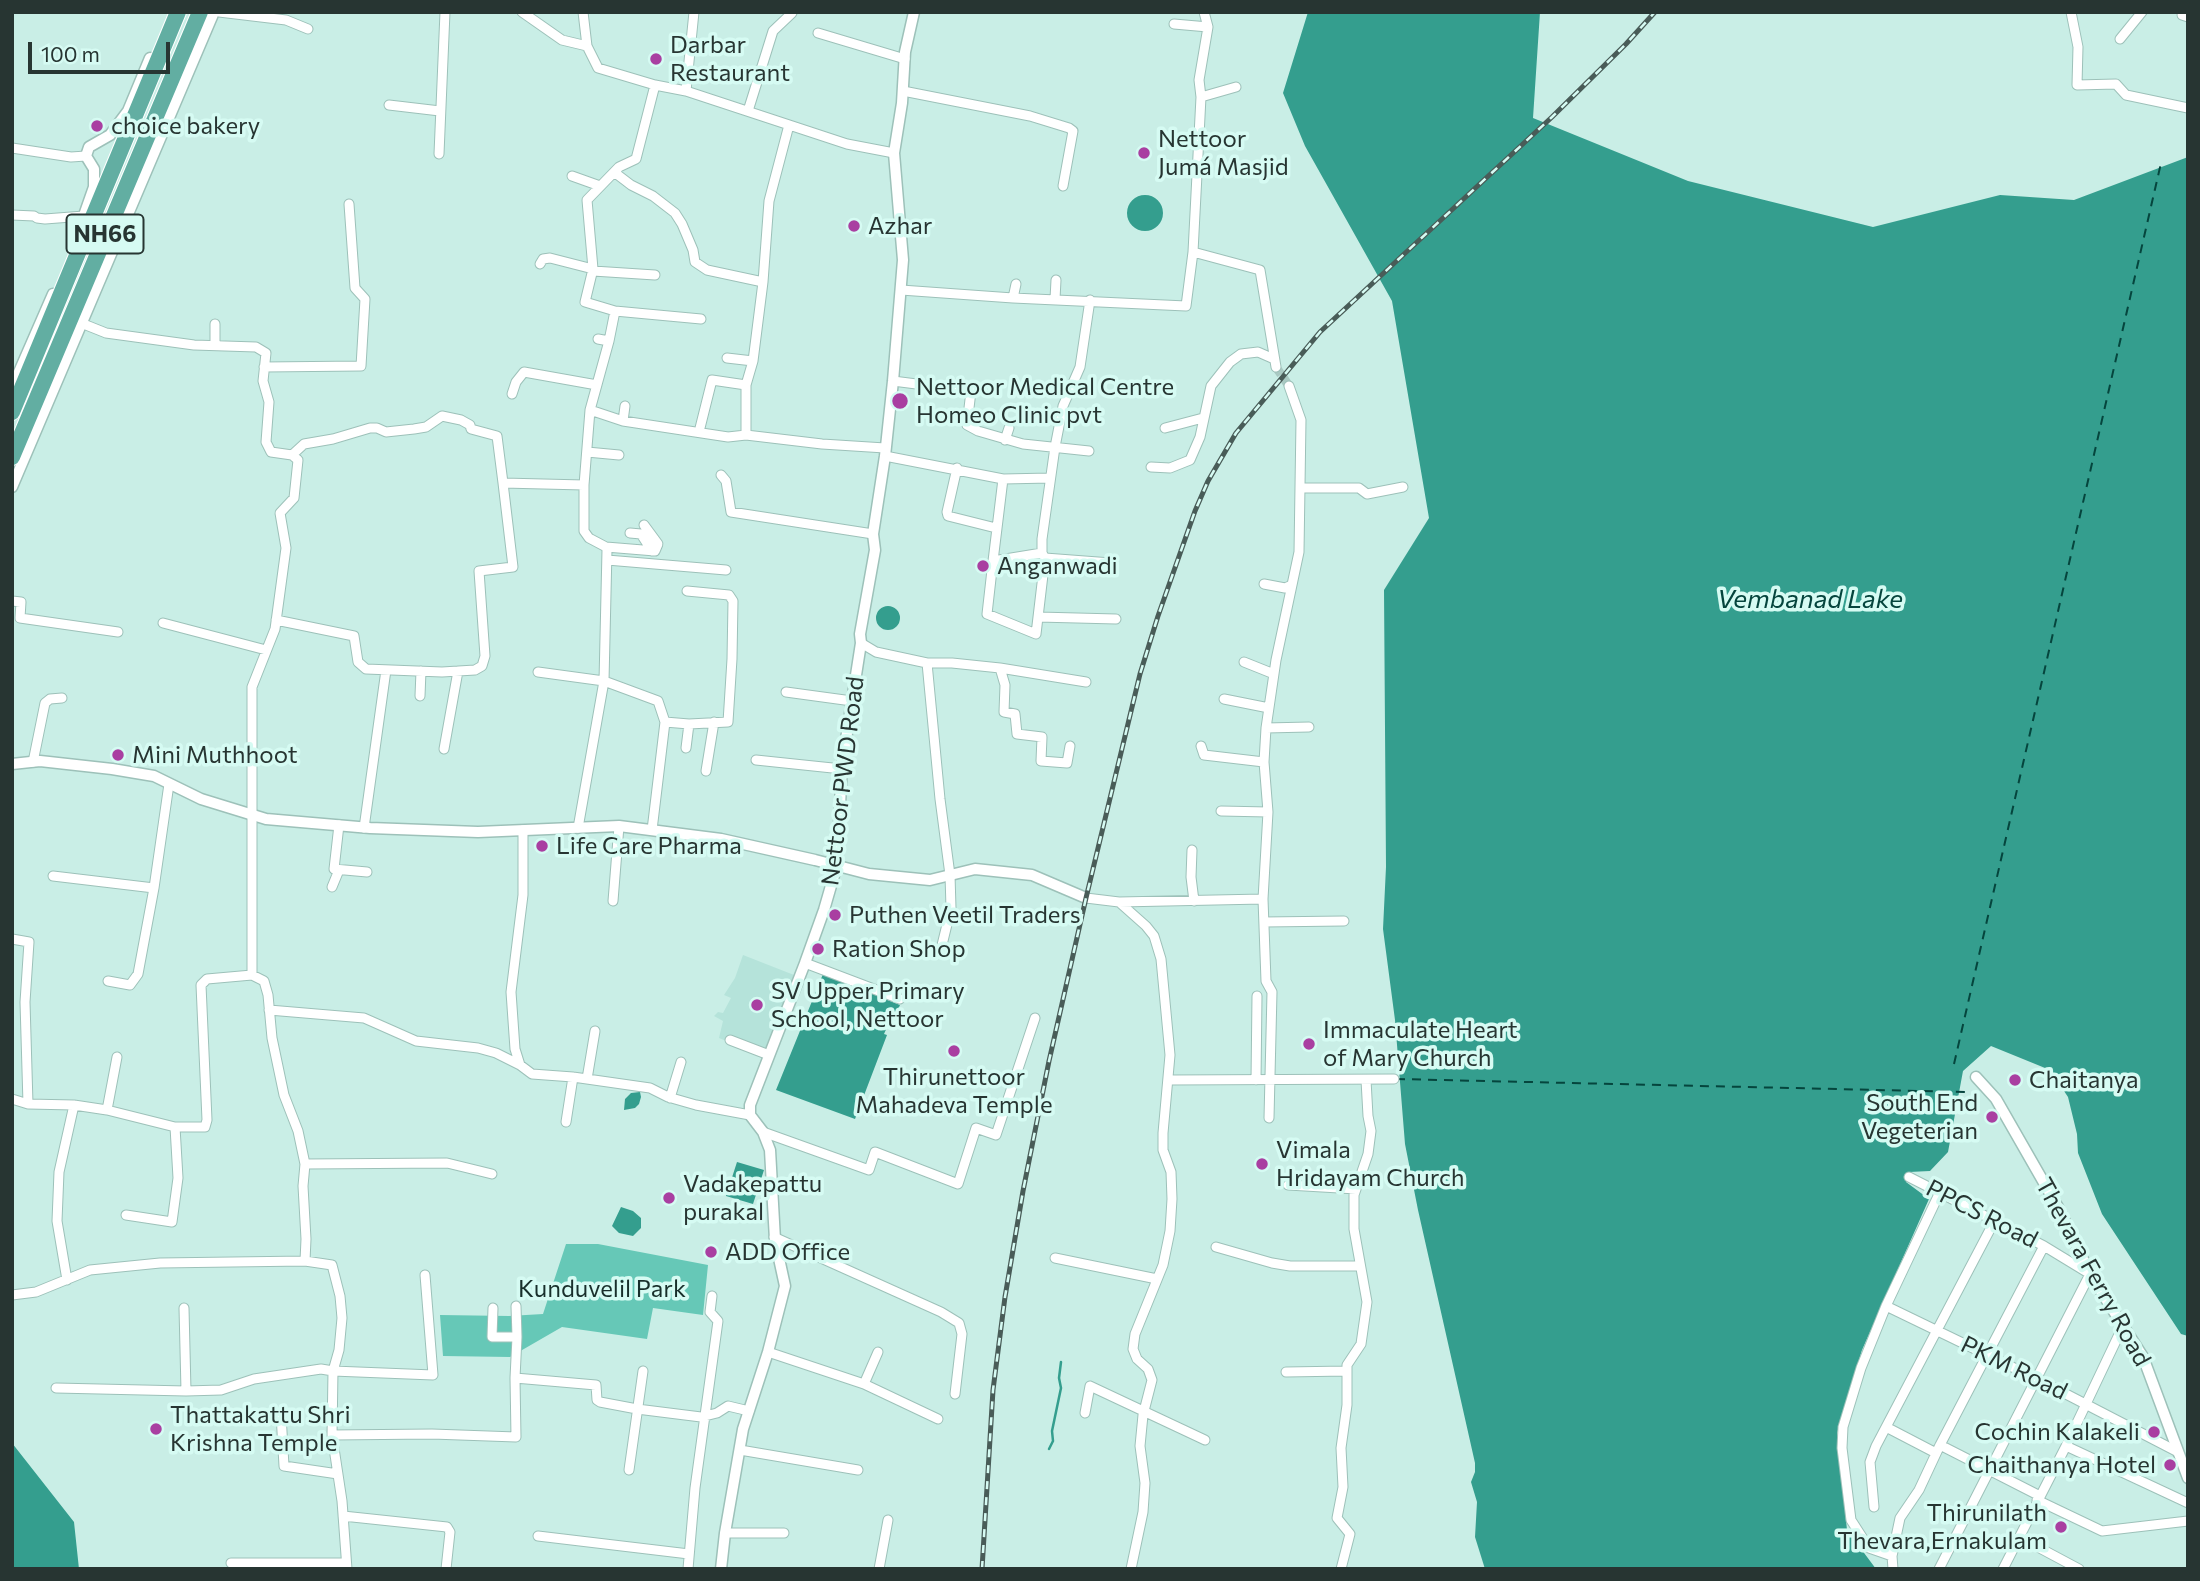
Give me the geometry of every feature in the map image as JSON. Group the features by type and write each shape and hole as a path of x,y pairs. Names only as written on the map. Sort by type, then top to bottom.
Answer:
{"highway":[{"name":"NH66","path":"12,412 178,12"},
{"name":"NH66","path":"12,457 200,12"},
{"path":"115,211 131,207"}],"street":[{"path":"86,156 89,147 110,135 128,111 170,12"},
{"path":"12,487 216,12 286,20 308,29"},
{"path":"439,154 445,12"},
{"path":"522,12 562,40 587,46"},
{"path":"583,12 587,46 598,68 686,91 847,144 894,153"},
{"path":"686,91 694,12"},
{"name":"Nettoor PWD Road","path":"750,1115 750,1105 805,963 837,865 842,769 861,643 860,634 875,550 873,534 893,381 903,260 894,153 905,59 914,12"},
{"path":"901,290 1186,306 1193,253 1201,97 1199,80 1208,27 1204,12"},
{"path":"2071,12 2078,47 2077,85 2116,84 2126,95 2188,108"},
{"path":"2120,39 2142,12"},
{"path":"748,111 773,31 793,13"},
{"path":"1174,24 1208,27"},
{"path":"818,33 905,59"},
{"path":"655,85 636,159 625,163 589,196 587,208 593,270 585,302 615,311 701,319"},
{"path":"1201,97 1236,87"},
{"path":"903,90 1030,116 1069,128 1073,131 1063,186"},
{"path":"389,105 440,111"},
{"path":"746,435 746,385 753,361 763,282 769,201 789,125"},
{"path":"12,148 71,157 86,156"},
{"path":"12,388 94,187 94,169 86,156"},
{"path":"614,172 675,213 693,250 695,262 707,270 763,282"},
{"path":"572,176 600,186"},
{"path":"264,367 361,366 365,299 355,288 349,204"},
{"path":"12,215 44,219 84,216"},
{"path":"1151,467 1170,468 1190,460 1199,437 1211,386 1230,362 1241,354 1258,352 1275,363 1260,270 1193,253"},
{"path":"540,264 543,259 550,258 593,270 655,275"},
{"path":"1055,299 1056,280"},
{"path":"1013,298 1016,284"},
{"path":"1003,479 987,614 1036,634 1055,447 1063,406 1080,367 1090,300"},
{"path":"1118,303 1118,316"},
{"path":"615,311 590,410 584,485 584,531 589,538 606,547 655,551 659,544 644,525"},
{"path":"81,323 106,332 194,345 256,347 266,353 263,381 269,402 266,442 271,452 292,454 299,460 294,498 280,513 286,548 276,620 252,687 252,975"},
{"path":"215,324 215,345"},
{"path":"598,338 609,341"},
{"path":"727,358 753,361"},
{"path":"512,394 516,382 524,372 597,386"},
{"path":"699,432 712,380 746,385"},
{"path":"893,381 971,391 967,425 978,432 1005,440 1089,451"},
{"path":"1269,1118 1272,992 1266,981 1263,899 1268,812 1264,762 1274,674 1299,552 1301,420 1289,386"},
{"path":"623,421 625,406"},
{"path":"590,410 623,421 728,437 746,435 885,452 1003,479 1050,478"},
{"path":"276,620 354,636 358,662 366,669 475,670 482,666 485,656 479,571 513,567 497,436 471,429 470,425 461,420 442,416 426,427 386,432 370,428 304,444 292,454"},
{"path":"1166,428 1203,418"},
{"path":"1005,440 1009,428"},
{"path":"587,452 619,455"},
{"path":"957,468 948,516 996,528"},
{"path":"721,475 726,481 731,512 873,534"},
{"path":"503,483 584,485"},
{"path":"1300,488 1359,488 1367,494 1403,487"},
{"path":"630,533 641,534 652,551"},
{"path":"578,828 604,681 606,547"},
{"path":"993,561 1043,556 1111,563"},
{"path":"607,560 726,570"},
{"path":"1264,584 1285,587 1292,585"},
{"path":"664,722 728,722 733,601 729,595 687,591"},
{"path":"12,601 21,602 20,618 118,632"},
{"path":"1038,617 1116,619"},
{"path":"163,623 266,650"},
{"path":"861,643 876,652 927,663 1000,668 1086,682"},
{"path":"1244,662 1274,674"},
{"path":"927,663 950,875 951,908 942,945"},
{"path":"1000,668 1005,685 1004,712 1016,714 1017,734 1042,737 1041,761 1067,763 1070,746"},
{"path":"364,828 386,670"},
{"path":"420,696 421,671"},
{"path":"444,749 457,671"},
{"path":"538,672 604,681 658,701 664,722 652,830"},
{"path":"786,692 852,701"},
{"path":"33,762 45,704 50,699 62,698"},
{"path":"1224,699 1269,708"},
{"path":"706,771 714,722"},
{"path":"686,747 689,724"},
{"path":"1266,728 1309,727"},
{"path":"1201,746 1204,755 1264,762"},
{"path":"756,760 842,769"},
{"path":"12,764 33,762 112,769 154,776 201,799 266,819 364,828 478,832 618,826 721,839 869,874 930,880 975,869 1032,875 1086,898 1119,902 1263,899"},
{"path":"108,981 130,985 138,974 169,784"},
{"path":"1221,811 1268,812"},
{"path":"339,825 334,869 367,872"},
{"path":"613,901 618,826"},
{"path":"520,1065 515,1049 511,992 523,895 523,830"},
{"path":"1192,850 1194,901"},
{"path":"332,887 339,870"},
{"path":"53,876 154,888"},
{"path":"1119,902 1154,936 1161,959 1168,1029 1169,1080 1163,1150 1171,1172 1172,1212 1163,1265 1135,1334 1133,1349 1137,1359 1148,1369 1152,1380 1143,1412 1140,1446 1145,1483 1143,1512 1130,1569"},
{"path":"1264,922 1344,921"},
{"path":"12,939 29,942 25,1002 28,1104"},
{"path":"805,963 900,999"},
{"path":"12,1100 28,1104 74,1105 175,1126 205,1128 207,1120 201,985 207,979 252,975 264,981 284,1095 298,1131 305,1164 305,1261"},
{"path":"1256,1080 1257,996"},
{"path":"269,1010 364,1018 416,1041 478,1048 496,1053 532,1074 650,1088 670,1098 750,1115 770,1150 774,1237 785,1286 749,1410 725,1533 721,1569"},
{"path":"762,1132 869,1170 875,1152 958,1184 976,1128 996,1135 1035,1018"},
{"path":"587,1079 596,1031"},
{"path":"730,1040 769,1055"},
{"path":"107,1110 117,1057"},
{"path":"670,1098 681,1062"},
{"path":"566,1122 573,1077"},
{"name":"Thevara Ferry Road","path":"1976,1077 1996,1099 2059,1209 2090,1274 2143,1357 2188,1478"},
{"path":"1169,1080 1394,1079"},
{"path":"1342,1569 1350,1534 1337,1518 1343,1487 1341,1448 1346,1405 1346,1365 1361,1343 1367,1302 1354,1229 1354,1195 1368,1154 1371,1131 1366,1080"},
{"path":"67,1280 57,1221 59,1172 74,1105"},
{"path":"126,1215 172,1222 178,1178 175,1126"},
{"path":"305,1164 447,1163 492,1174"},
{"name":"PPCS Road","path":"1909,1177 2044,1246 2090,1274"},
{"path":"1288,1185 1356,1189"},
{"path":"1892,1556 1870,1548 1851,1520 1842,1448 1843,1427 1861,1368 1886,1306 1940,1192"},
{"path":"1874,1507 1870,1462 1995,1220"},
{"path":"774,1237 941,1312 959,1324 962,1334 955,1394"},
{"path":"1893,1569 1892,1556 1900,1518 1919,1490 2044,1246"},
{"path":"1216,1247 1290,1266 1360,1266"},
{"path":"1055,1258 1157,1279"},
{"path":"12,1295 36,1292 90,1270 160,1263 305,1261 332,1265 340,1296 342,1318 339,1350 333,1371 332,1435 343,1516 346,1566 231,1563"},
{"path":"1939,1569 2090,1274"},
{"path":"56,1388 221,1390 254,1379 321,1369 433,1375 425,1275"},
{"path":"688,1569 704,1417 718,1321 710,1312 712,1296"},
{"path":"332,1435 516,1437 516,1306"},
{"name":"PKM Road","path":"1886,1306 2037,1379 2178,1452"},
{"path":"184,1308 186,1391"},
{"path":"493,1308 492,1337 517,1337"},
{"path":"2003,1569 2123,1326"},
{"path":"768,1352 864,1384 938,1419"},
{"path":"864,1384 878,1352"},
{"path":"629,1470 643,1371"},
{"path":"1286,1372 1346,1371"},
{"path":"514,1378 596,1385 597,1400 600,1402 637,1409 704,1417 728,1406 749,1410"},
{"path":"1085,1413 1090,1386 1205,1440"},
{"path":"281,1414 284,1466 338,1474"},
{"path":"1886,1427 1990,1471 2102,1531 2188,1521"},
{"path":"2066,1446 2188,1503"},
{"path":"740,1450 858,1470"},
{"path":"343,1516 447,1527 450,1532 446,1569"},
{"path":"879,1569 888,1520"},
{"path":"725,1533 784,1533"},
{"path":"538,1536 689,1554"},
{"path":"2019,1536 2079,1569"}],"shaded area":[{"name":"SV Upper Primary School, Nettoor","path":"743,955 794,975 771,1059 719,1038 723,1021 714,1016 718,1012 723,1013 731,998 724,995 735,978"}],"green space":[{"name":"Kunduvelil Park","path":"566,1244 598,1244 708,1265 703,1315 653,1308 647,1339 562,1327 510,1357 443,1356 440,1315 543,1314"}],"water":[{"name":"Vembanad Lake","path":"1308,12 1540,12 1533,118 1688,181 1873,227 2000,195 2074,200 2188,157 2188,1336 2181,1334 2102,1214 2078,1153 2077,1134 2068,1097 2050,1070 1991,1046 1963,1071 1948,1152 1930,1171 1909,1172 1906,1182 1929,1199 1862,1350 1837,1433 1847,1530 1876,1569 1485,1569 1475,1537 1477,1502 1471,1482 1475,1463 1405,1144 1395,1020 1383,929 1386,867 1384,590 1429,518 1392,301 1305,146 1283,93"},
{"path":"1145,195 1158,200 1163,213 1158,226 1145,231 1132,226 1127,213 1132,200"},
{"path":"888,606 897,609 900,618 897,627 888,630 879,627 876,618 879,609"},
{"path":"823,974 900,1005 884,1034 887,1035 855,1119 776,1090"},
{"path":"640,1092 639,1104 635,1108 624,1110 625,1099 631,1093"},
{"path":"737,1162 764,1170 753,1204 726,1196"},
{"path":"621,1207 633,1211 641,1218 641,1228 633,1236 619,1233 612,1226"},
{"path":"12,1443 74,1522 79,1569 12,1569"}],"waterway":[{"path":"1049,1449 1053,1441 1052,1431 1061,1388 1061,1362"}],"ferry route":[{"path":"1954,1064 2161,163"},
{"path":"1396,1079 1966,1092"}],"tunnel":[{"path":"1276,367 1289,386"}],"railway":[{"path":"982,1569 993,1390 1005,1297 1049,1061 1140,674 1195,511 1208,481 1236,433 1320,332 1552,117 1655,12"}],"place":[{"name":"Darbar Restaurant","path":"656,59"},
{"name":"choice bakery","path":"97,126"},
{"name":"Nettoor Jumá Masjid","path":"1144,153"},
{"name":"Azhar","path":"854,226"},
{"name":"Nettoor Medical Centre Homeo Clinic pvt","path":"900,401"},
{"name":"Anganwadi","path":"983,566"},
{"name":"Mini Muthhoot","path":"118,755"},
{"name":"Life Care Pharma","path":"542,846"},
{"name":"Puthen Veetil Traders","path":"835,915"},
{"name":"Ration Shop","path":"818,949"},
{"name":"SV Upper Primary School, Nettoor","path":"757,1005"},
{"name":"Immaculate Heart of Mary Church","path":"1309,1044"},
{"name":"Thirunettoor Mahadeva Temple","path":"954,1051"},
{"name":"Chaitanya","path":"2015,1080"},
{"name":"South End Vegeterian","path":"1992,1117"},
{"name":"Vimala Hridayam Church","path":"1262,1164"},
{"name":"Vadakepattu purakal","path":"669,1198"},
{"name":"ADD Office","path":"711,1252"},
{"name":"Thattakattu Shri Krishna Temple","path":"156,1429"},
{"name":"Cochin Kalakeli","path":"2154,1432"},
{"name":"Chaithanya Hotel","path":"2170,1465"},
{"name":"Thirunilath Thevara,Ernakulam","path":"2061,1527"}]}
